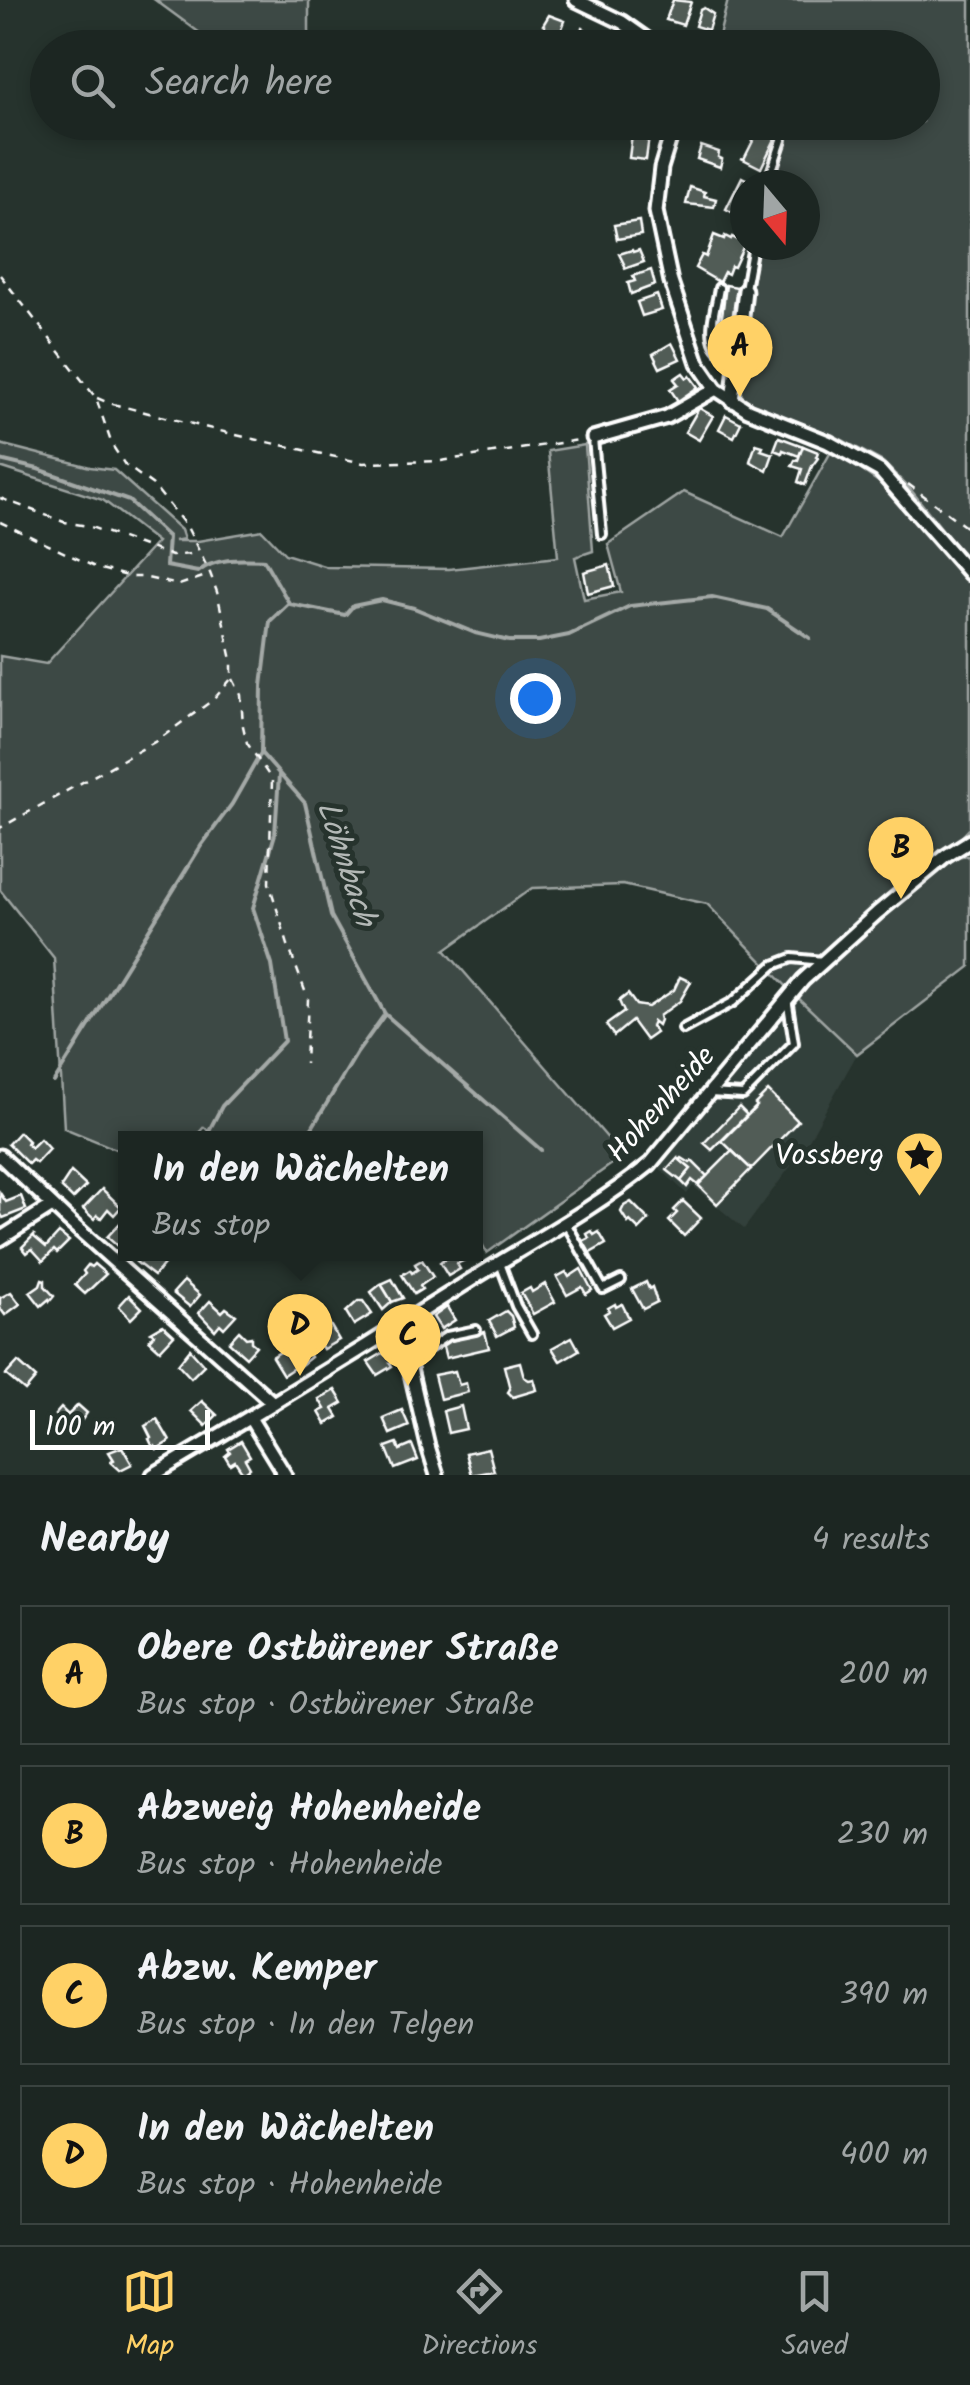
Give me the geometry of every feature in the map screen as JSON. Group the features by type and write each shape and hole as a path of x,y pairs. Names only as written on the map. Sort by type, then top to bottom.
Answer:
{"street":[{"path":"576,0 633,30"},
{"path":"670,140 661,168 656,212 671,282 698,363 716,388 748,410 828,442 880,470 970,574"},
{"path":"732,400 745,290"},
{"path":"593,438 667,418 716,388"},
{"name":"Hohenheide","path":"152,1475 612,1194 650,1164 787,998 877,913 970,841"},
{"path":"0,1156 274,1403"},
{"path":"0,1239 52,1206"},
{"path":"400,1326 437,1475"},
{"path":"250,1418 285,1475"}],"lane":[{"path":"773,170 782,140"},
{"path":"745,290 751,260"},
{"path":"718,288 711,339 719,352 737,361"},
{"path":"593,438 602,534"},
{"path":"682,1029 733,1002 774,965 792,958 824,962"},
{"path":"708,1093 743,1095 794,1044 787,998"},
{"path":"566,1223 603,1290 621,1280"},
{"path":"500,1263 516,1306 532,1334"},
{"path":"406,1354 429,1348 447,1336 476,1330"}],"path":[{"path":"0,275 96,398 112,445 125,465 154,484 171,506 210,574 224,619 232,678 241,695 247,743 272,780 268,884 308,1000 305,1064"},
{"path":"96,398 363,463 441,461 593,438"},
{"path":"880,470 914,488 970,530"},
{"path":"0,498 172,556 197,550"},
{"path":"0,522 97,568 130,577 143,576 179,585 210,574"},
{"path":"0,828 158,740 214,699 232,678"}],"shaded area":[{"path":"155,0 309,0 309,30 196,30"},
{"path":"728,0 970,0 970,564 911,490 883,462 833,435 738,400 756,260 820,260 820,170 776,170 785,140 940,140 940,30 720,30"},
{"path":"0,444 114,470 181,530 184,539 174,541 262,530 285,554 327,567 449,569 558,557 548,451 585,445 593,551 575,557 584,599 621,592 608,544 684,492 783,537 832,450 880,483 970,582 970,828 792,992 707,904 623,885 532,888 445,950 623,1156 487,1253 483,1246 483,1131 209,1131 204,1127 200,1131 118,1131 118,1150 64,1128 54,958 0,890 0,656 46,664 157,542 103,500 0,467"},
{"path":"968,856 970,967 857,1054 794,994 877,916 955,858"},
{"path":"794,994 857,1054 805,1147 744,1229 693,1186 687,1194 656,1165"}],"building":[{"path":"673,0 691,2 683,25 666,20"},
{"path":"704,8 713,14 708,30 695,26"},
{"path":"549,15 565,21 561,30 544,30"},
{"path":"631,140 648,140 646,160 629,158"},
{"path":"754,140 775,140 761,168 741,158 744,159"},
{"path":"701,146 719,152 720,167 697,159"},
{"path":"690,187 716,199 714,207 686,204"},
{"path":"639,221 641,235 617,239 614,225"},
{"path":"714,235 724,239 725,236 730,238 730,260 737,260 719,282 695,268 702,255 706,257"},
{"path":"639,250 644,262 624,269 619,254"},
{"path":"651,270 655,285 631,294 628,283 635,281 633,276"},
{"path":"726,285 737,287 729,341 719,339"},
{"path":"657,295 662,310 642,316 637,302"},
{"path":"672,343 680,359 660,368 653,354"},
{"path":"683,373 698,387 678,401 670,389 678,384 674,379"},
{"path":"699,408 713,416 699,440 685,432"},
{"path":"726,415 741,423 734,437 719,429"},
{"path":"779,437 803,446 799,456 774,450"},
{"path":"756,444 773,454 767,471 750,461"},
{"path":"803,446 818,452 805,485 798,482 802,469 792,466"},
{"path":"609,565 614,586 588,593 584,572"},
{"path":"680,977 691,982 680,1001 659,1016 658,1025 653,1021 651,1026 656,1033 646,1040 632,1021 614,1036 606,1025 624,1012 619,1001 628,994 636,1005 648,1007 674,990"},
{"path":"768,1091 798,1121 751,1169 722,1141"},
{"path":"739,1107 747,1115 712,1150 704,1143"},
{"path":"19,1132 31,1148 40,1139 49,1149 36,1163 32,1160 28,1164 8,1144"},
{"path":"732,1151 751,1169 717,1204 698,1185"},
{"path":"678,1158 691,1169 681,1181 667,1170"},
{"path":"682,1158 692,1161 707,1176 698,1185 692,1180 687,1187 681,1181 691,1169"},
{"path":"71,1172 86,1186 73,1199 61,1187"},
{"path":"102,1189 118,1204 114,1215 108,1209 101,1218 97,1215 94,1219 83,1209"},
{"path":"0,1193 6,1202 21,1196 26,1209 3,1218"},
{"path":"683,1201 701,1218 684,1236 669,1221"},
{"path":"631,1202 649,1220 639,1230 621,1212"},
{"path":"118,1225 118,1247 107,1237"},
{"path":"592,1231 594,1235 599,1232 606,1244 590,1253 583,1241"},
{"path":"59,1233 69,1241 43,1261 32,1249 27,1253 22,1247 33,1236 46,1247"},
{"path":"163,1261 165,1263 154,1276 136,1262"},
{"path":"423,1261 433,1277 414,1294 402,1275 418,1269 415,1264"},
{"path":"463,1261 457,1264 460,1269 448,1276 440,1263"},
{"path":"94,1264 106,1274 85,1294 75,1285 88,1265"},
{"path":"581,1269 592,1290 586,1294 582,1287 567,1295 557,1277 566,1272 569,1277"},
{"path":"42,1279 54,1296 41,1306 30,1292"},
{"path":"392,1279 403,1298 392,1302 381,1284"},
{"path":"184,1281 200,1295 190,1307 173,1293"},
{"path":"646,1282 657,1302 643,1309 632,1289"},
{"path":"381,1284 392,1302 383,1310 371,1292"},
{"path":"545,1284 555,1302 533,1314 521,1293"},
{"path":"11,1292 20,1304 5,1315 0,1298"},
{"path":"129,1295 142,1308 131,1319 119,1306"},
{"path":"210,1301 222,1312 226,1308 236,1315 224,1328 220,1324 215,1330 199,1313"},
{"path":"363,1301 372,1314 354,1325 346,1312"},
{"path":"615,1304 622,1304 629,1318 612,1327 604,1314"},
{"path":"447,1307 455,1320 441,1329 433,1317"},
{"path":"506,1311 514,1327 497,1336 489,1321"},
{"path":"329,1323 339,1340 323,1349 313,1333"},
{"path":"163,1325 174,1335 160,1350 149,1340 154,1334 151,1332"},
{"path":"239,1331 246,1338 251,1337 256,1346 246,1357 229,1342"},
{"path":"485,1332 489,1348 446,1358 442,1343"},
{"path":"572,1337 579,1350 560,1361 552,1348"},
{"path":"300,1340 311,1357 283,1375 272,1357"},
{"path":"190,1349 204,1365 191,1378 178,1364"},
{"path":"388,1353 392,1366 377,1375 368,1362"},
{"path":"18,1362 36,1378 25,1391 6,1375"},
{"path":"520,1362 524,1377 534,1379 537,1390 513,1397 508,1392 504,1366"},
{"path":"455,1371 459,1385 466,1383 468,1392 440,1399 434,1375"},
{"path":"335,1390 343,1403 333,1409 338,1417 326,1424 319,1412 325,1409 319,1399"},
{"path":"202,1401 217,1415 206,1426 191,1411"},
{"path":"78,1405 87,1413 73,1432 55,1415 61,1408 68,1415"},
{"path":"461,1406 466,1429 448,1433 443,1411"},
{"path":"402,1410 409,1426 390,1434 383,1418"},
{"path":"157,1419 170,1441 157,1449 145,1426"},
{"path":"241,1441 250,1456 245,1459 250,1468 243,1473 235,1461 230,1464 225,1456 230,1452 228,1449"},
{"path":"397,1443 400,1450 412,1445 418,1460 395,1469 386,1447"},
{"path":"122,1447 132,1464 120,1470 111,1462 114,1460 109,1452"},
{"path":"488,1448 494,1471 472,1475 466,1453"}],"waterway":[{"name":"Löhnbach","path":"0,460 129,501 168,537 166,566 198,572 221,561 264,560 289,603 270,621 262,686 261,753 305,803 331,916 385,1014 541,1150"},
{"path":"290,604 345,615 353,606 382,600 414,608 475,633 509,641 539,641 569,635 630,606 712,597 767,609 810,638"},
{"path":"54,1082 261,753"},
{"path":"209,1131 222,1106 284,1041 272,965 253,908 275,834 279,775"},
{"path":"310,1131 385,1014"}],"place":[{"name":"Obere Ostbürener Straße","path":"740,397"},
{"name":"Abzweig Hohenheide","path":"901,899"},
{"name":"Vossberg","path":"919,1198"},
{"name":"In den Wächelten","path":"300,1376"},
{"name":"Abzw. Kemper","path":"408,1386"}]}
